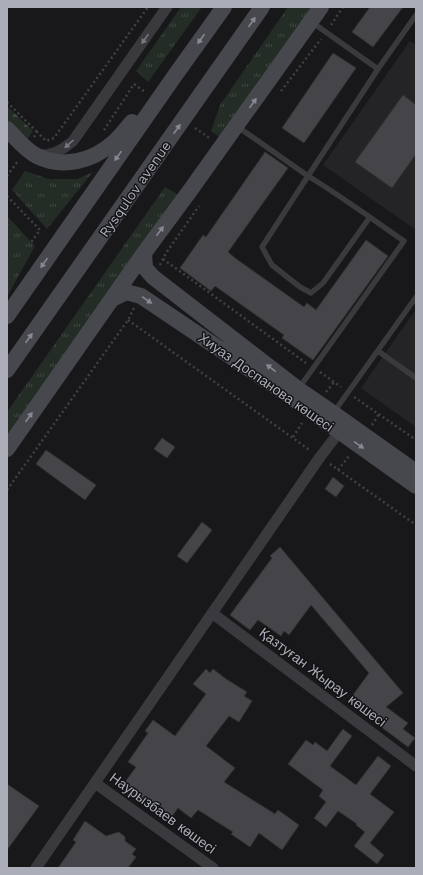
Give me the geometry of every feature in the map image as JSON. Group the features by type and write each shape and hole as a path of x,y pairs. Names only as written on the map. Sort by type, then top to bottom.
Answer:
{"street":[{"path":"7,129 27,148 34,148 50,156 63,150 73,141 167,7"},
{"path":"7,316 224,7"},
{"name":"Rysqulov avenue","path":"7,370 262,7"},
{"path":"7,449 144,252 321,7"},
{"path":"34,148 52,162 68,163 83,160 98,153 113,143 176,74"},
{"name":"Хиуаз Доспанова көшесі","path":"144,252 146,268 153,277 295,393"},
{"name":"Хиуаз Доспанова көшесі","path":"112,299 126,292 141,296 295,393 336,422 416,472"},
{"path":"36,868 320,457 336,422"},
{"name":"Хиуаз Доспанова көшесі","path":"336,422 416,486"},
{"name":"Қазтуған Жырау көшесі","path":"212,613 416,766"},
{"name":"Наурызбаев көшесі","path":"95,783 213,868"}],"lane":[{"path":"370,217 323,283 311,293 300,287 272,265 262,247 378,69 416,15"},
{"path":"311,21 378,69"},
{"path":"236,126 404,241 295,393"},
{"path":"336,422 349,393 416,297"},
{"path":"378,351 416,378"}],"path":[{"path":"7,102 46,141 54,138 148,7"},
{"path":"280,92 326,32 343,7"},
{"path":"101,135 134,84"},
{"path":"34,148 37,132"},
{"path":"7,176 19,158"},
{"path":"7,196 40,230 30,244"},
{"path":"153,277 163,259 202,201"},
{"path":"163,259 416,440"},
{"path":"7,490 128,320 141,296"},
{"path":"128,320 315,454"},
{"path":"325,460 416,525"}],"shaded area":[{"path":"410,41 416,45 416,230 323,165"},
{"path":"416,309 416,427 361,388"}],"green space":[{"path":"181,7 202,7 148,82 136,71"},
{"path":"288,7 313,7 221,138 211,131 220,105"},
{"path":"7,106 33,131 27,140 7,120"},
{"path":"25,171 49,179 78,179 93,172 47,229 12,190"},
{"path":"165,187 179,195 7,440 7,412"},
{"path":"7,216 35,246 7,297"}],"building":[{"path":"370,7 403,7 373,47 352,32"},
{"path":"333,53 356,68 304,143 282,128"},
{"path":"403,95 416,105 416,154 392,188 355,162"},
{"path":"265,152 288,168 228,252 235,258 304,307 307,303 316,310 366,240 388,256 313,360 282,338 284,335 215,286 211,291 180,268 203,235 206,237"},
{"path":"162,438 175,447 167,458 154,449"},
{"path":"46,450 96,485 85,500 36,464"},
{"path":"333,477 344,486 336,497 325,489"},
{"path":"202,522 212,530 187,563 177,556"},
{"path":"280,547 403,693 386,707 408,723 403,729 415,738 408,747 348,702 369,673 311,605 289,635 284,631 281,636 258,620 250,630 230,615 272,558 270,556"},
{"path":"206,669 210,673 213,669 247,692 244,696 252,701 239,722 229,716 206,746 235,768 224,782 275,814 278,810 299,825 282,850 259,833 250,847 231,834 233,832 198,810 191,818 178,808 168,822 120,789 136,767 128,762 148,733 145,731 153,720 175,736 206,694 193,684"},
{"path":"343,729 352,736 330,766 356,785 378,756 391,766 370,794 394,812 370,843 384,855 377,864 354,846 365,832 356,825 357,824 338,811 326,827 314,818 326,802 319,796 323,790 288,764 306,740 313,745 315,742 327,751"},
{"path":"7,784 39,806 7,850"},
{"path":"85,821 106,836 119,832 125,837 125,841 136,849 132,854 136,857 128,868 58,868 76,842 73,840"}]}
